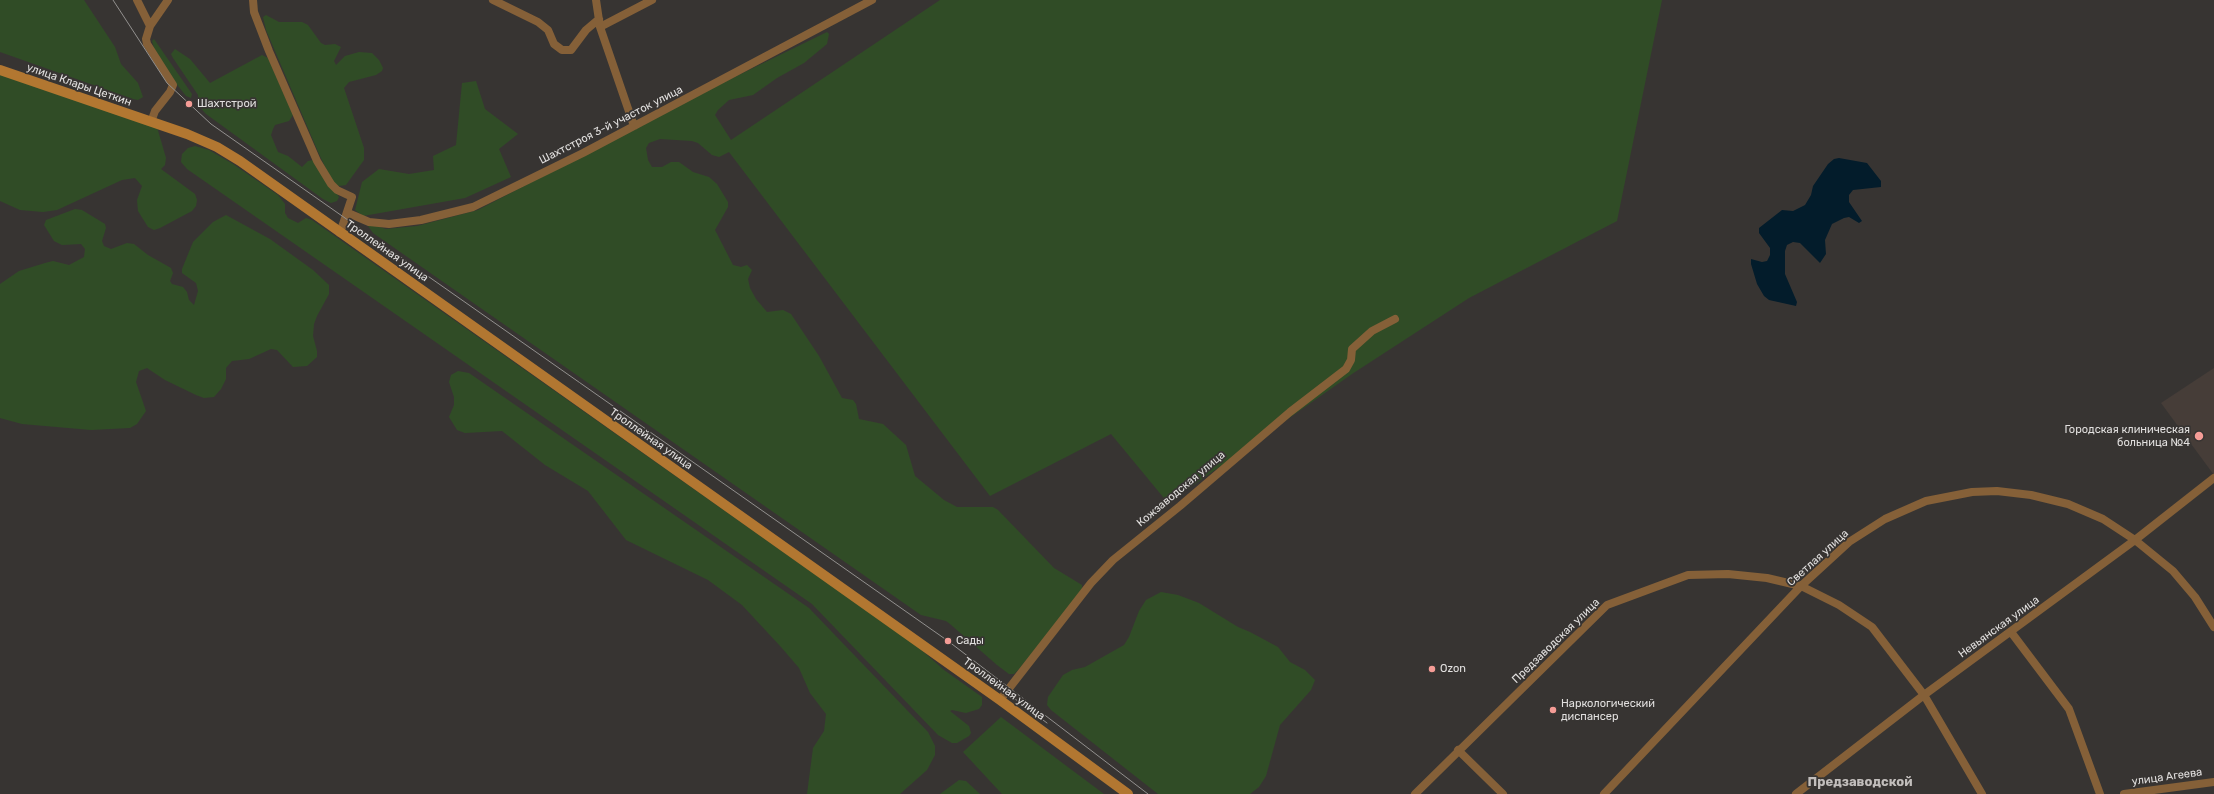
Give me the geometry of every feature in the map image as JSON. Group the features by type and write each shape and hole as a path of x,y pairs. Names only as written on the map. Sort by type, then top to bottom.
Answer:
{"street":[{"path":"137,0 150,26"},
{"path":"150,122 155,111 170,92 173,85 147,44 146,39 150,26 168,0"},
{"path":"253,0 254,12 269,51 317,161 331,184 337,190 352,197 348,213 340,233"},
{"path":"493,0 538,22 548,30 554,44 562,50 570,50 586,30 652,0"},
{"path":"596,0 599,23 634,126"},
{"name":"Шахтстроя 3-й участок улица","path":"348,213 369,222 389,224 421,220 473,207 634,126 872,0"},
{"name":"улица Клары Цеткин","path":"0,70 150,122"},
{"name":"Троллейная улица","path":"150,122 217,147 240,161 1000,700 1128,794"},
{"name":"Кожзаводская улица","path":"1000,700 1105,567 1180,506 1290,412 1346,369 1350,360 1352,349 1372,331 1395,319"},
{"name":"Невьянская улица","path":"1796,794 1924,695 2135,540 2214,478"},
{"name":"Светлая улица","path":"1604,794 1801,586 1849,542 1885,519 1926,501 1950,495 1996,492 2031,495 2068,504 2096,516 2135,540 2172,571 2195,597 2214,627"},
{"name":"Предзаводская улица","path":"1415,794 1607,605 1646,589 1688,576 1728,574 1767,578 1801,586 1839,605 1872,627 1924,695 1982,794"},
{"path":"2011,632 2069,709 2100,794"},
{"path":"1458,750 1503,794"},
{"name":"улица Агеева","path":"2124,794 2214,782"}],"shaded area":[{"name":"Городская клиническая больница №4","path":"2214,368 2214,475 2161,403"}],"green space":[{"path":"0,0 84,0 115,47 121,64 138,83 143,97 138,100 133,99 0,52"},
{"path":"940,0 1662,0 1617,221 1469,298 1352,374 1168,503 1111,434 990,496 729,152 719,157 712,155 698,143 692,141 660,139 649,143 646,148 648,160 652,167 662,167 671,162 679,162 693,172 709,177 717,184 728,202 728,207 715,230 733,265 741,267 747,265 752,270 748,279 750,288 756,299 767,312 783,310 791,314 819,356 842,398 853,400 856,404 859,419 883,424 906,445 915,476 944,500 957,507 993,507 998,510 1054,568 1082,585 1082,589 1059,621 1018,670 1014,674 1009,674 946,621 921,615 373,233 368,226 370,224 386,229 417,226 478,210 706,91 827,32 829,34 827,44 804,63 777,78 753,95 729,100 718,110 715,115 731,140"},
{"path":"266,15 279,22 302,22 308,25 321,43 325,45 335,44 341,47 334,61 336,65 345,56 359,52 372,53 379,60 383,68 382,71 376,75 349,82 344,88 364,148 364,160 346,185 339,186 332,181 319,154 266,30 263,17"},
{"path":"154,39 192,94 191,98 186,96 175,82 154,48 152,41"},
{"path":"175,49 190,59 210,83 262,55 268,58 293,115 289,121 275,125 273,129 271,135 278,152 288,156 302,167 308,161 313,160 339,197 337,201 331,203 323,199 206,114 198,105 198,95 171,54"},
{"path":"0,74 157,127 166,158 165,165 161,169 195,194 197,200 196,206 192,211 154,230 148,227 138,211 137,200 142,186 135,178 122,180 57,210 43,212 20,210 0,201"},
{"path":"476,81 485,109 518,134 499,149 511,177 465,198 363,216 355,210 362,182 379,169 409,174 434,170 433,156 456,145 462,83"},
{"path":"195,146 209,150 233,164 278,195 285,204 285,213 288,218 298,223 306,218 312,220 918,647 944,670 982,697 982,705 979,709 966,713 952,710 950,711 969,726 971,733 969,736 957,743 952,743 938,735 812,604 187,169 181,162 182,154 188,148"},
{"path":"75,209 82,210 105,224 106,228 102,241 104,246 111,249 127,243 134,244 148,255 171,268 173,273 170,281 172,284 183,287 187,292 189,300 194,305 198,291 196,283 182,273 182,269 193,242 213,222 226,215 270,239 313,270 329,285 329,294 314,324 313,336 317,357 307,366 293,367 277,350 271,349 249,359 232,361 226,368 226,379 221,389 214,397 204,398 165,380 147,368 139,371 136,382 146,411 137,424 130,428 91,430 22,424 0,418 0,284 19,271 53,261 69,265 84,257 85,249 81,244 62,245 54,241 44,225 46,220"},
{"path":"458,371 469,373 809,608 928,732 935,746 935,755 927,770 900,794 807,794 813,748 824,731 826,714 810,693 799,668 742,605 708,580 626,540 588,491 545,465 502,431 465,433 457,430 449,417 454,405 454,397 449,382 451,375"},
{"path":"1161,592 1178,595 1199,603 1238,627 1278,647 1290,662 1305,670 1315,680 1311,690 1280,725 1266,776 1259,787 1250,794 1158,794 1051,710 1047,705 1048,697 1063,675 1072,670 1085,667 1124,645 1129,637 1139,611 1146,600"},
{"path":"1001,717 1104,794 1002,794 963,752"},
{"path":"959,780 966,781 980,794 940,794"}],"water":[{"path":"1839,158 1867,163 1881,181 1881,187 1853,190 1849,195 1849,202 1862,221 1859,223 1849,217 1832,224 1825,240 1826,254 1820,263 1800,243 1793,242 1787,245 1785,251 1785,274 1797,302 1796,306 1769,300 1764,296 1757,284 1751,264 1751,259 1762,262 1767,261 1770,255 1770,248 1759,233 1759,228 1782,210 1793,211 1805,205 1811,195 1813,186 1828,164 1834,159"}],"tram line":[{"path":"113,0 167,83 211,124 948,641 1148,794"},
{"path":"986,677 1047,723"}],"place":[{"name":"Шахтстрой","path":"189,104"},
{"name":"Городская клиническая больница №4","path":"2199,436"},
{"name":"Сады","path":"948,641"},
{"name":"Ozon","path":"1432,669"},
{"name":"Наркологический диспансер","path":"1553,710"}],"district":[{"name":"Предзаводской","path":"1860,782"}]}
